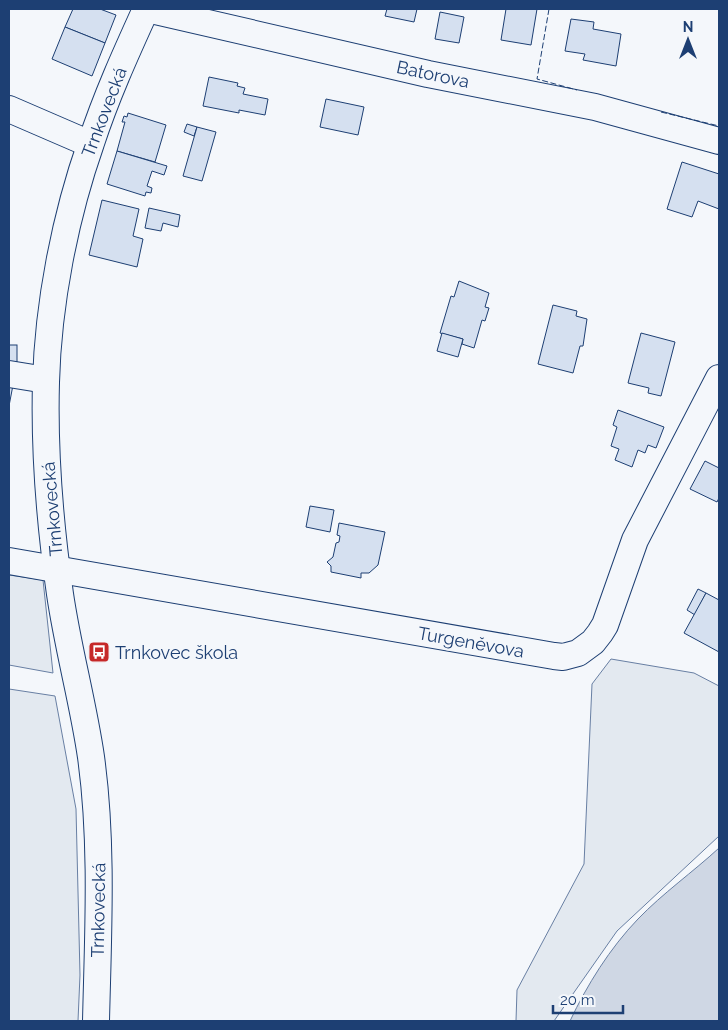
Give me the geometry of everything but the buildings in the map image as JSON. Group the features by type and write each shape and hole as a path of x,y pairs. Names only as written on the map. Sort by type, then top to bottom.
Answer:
{"street":[{"name":"Batorova","path":"146,9 428,74 595,107 719,141"},
{"name":"Trnkovecká","path":"96,1021 98,842 91,758 60,593 47,457 46,380 53,311 66,231 90,144 112,87 146,9"},
{"path":"9,109 90,144"},
{"path":"9,374 46,380"},
{"name":"Turgeněvova","path":"9,561 563,657 593,642 605,624 635,540 719,378"}],"shaded area":[{"path":"9,575 43,580 53,673 9,665"},
{"path":"611,659 694,673 719,686 719,836 617,931 554,1021 516,1021 517,990 584,864 592,684"},
{"path":"9,689 55,696 76,809 80,975 78,1021 9,1021"},
{"path":"719,848 719,1021 570,1021 600,967 628,930 658,900"}],"fence":[{"path":"549,9 537,79 577,90"},
{"path":"661,112 719,126"}],"place":[{"name":"Trnkovec škola","path":"99,652"}]}
